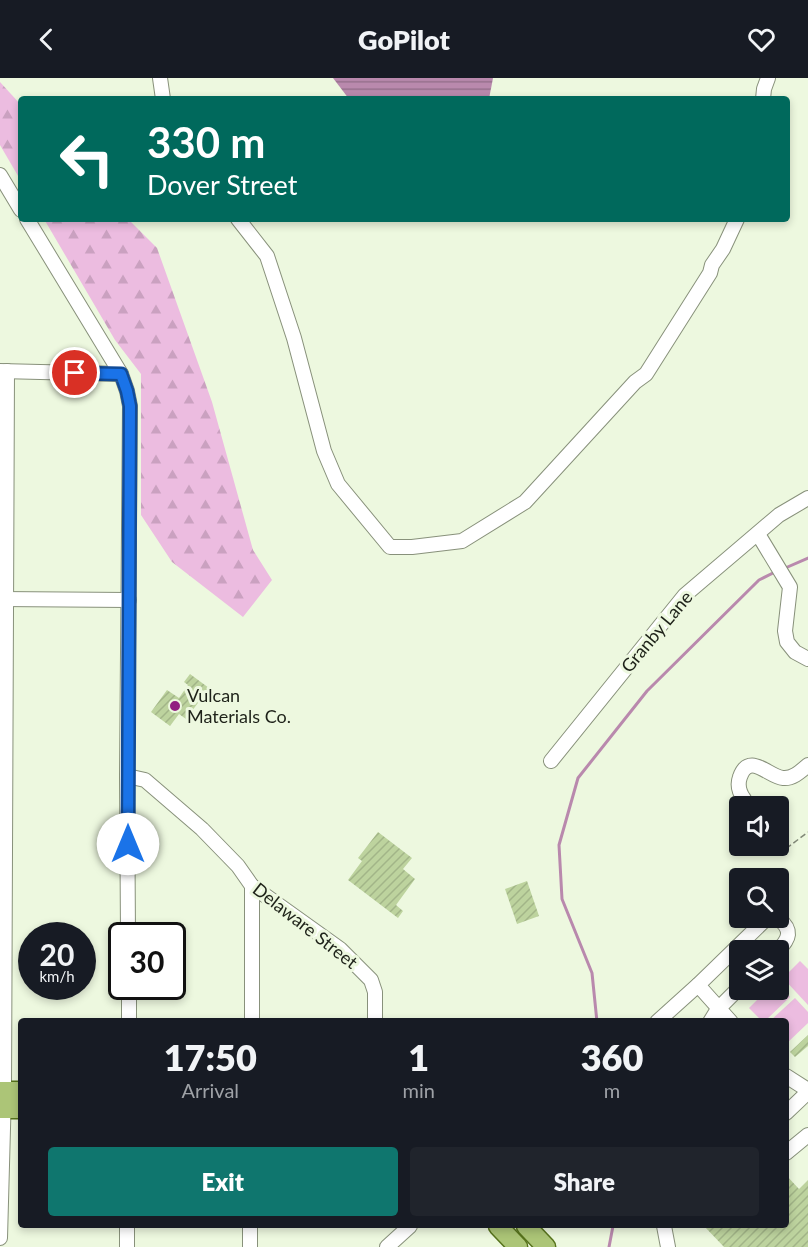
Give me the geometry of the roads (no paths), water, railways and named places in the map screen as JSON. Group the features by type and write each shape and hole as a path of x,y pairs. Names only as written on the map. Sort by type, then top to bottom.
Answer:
{"main road":[{"path":"500,1228 518,1247"},
{"path":"528,1228 546,1247"}],"street":[{"path":"160,78 163,96"},
{"path":"763,96 768,78"},
{"path":"0,175 18,205"},
{"path":"29,222 121,374 130,406 128,922"},
{"path":"240,222 267,256 294,338 324,451 338,484 390,547 412,548 462,541 525,502 635,382 646,374 710,273 712,265 723,249 736,222"},
{"path":"0,1238 8,1100 3,599 4,371 121,374"},
{"name":"Granby Lane","path":"551,761 685,595 760,538 779,515 808,498"},
{"path":"760,538 790,587 785,631 787,642 795,652 808,659"},
{"path":"3,599 129,600"},
{"path":"742,796 738,781 742,771 750,766 758,766 782,778 791,777 808,765"},
{"name":"Delaware Street","path":"128,776 145,780 202,829 238,866 252,886 340,950 371,980 375,992 375,1018"},
{"path":"252,886 252,1018"},
{"path":"661,1018 756,928"},
{"path":"698,985 727,1018"},
{"path":"712,1018 729,998"},
{"path":"129,1000 129,1018"},
{"path":"789,1079 808,1091 789,1110"},
{"path":"789,1151 808,1135"},
{"path":"127,1228 127,1247"},
{"path":"250,1228 250,1247"},
{"path":"387,1247 408,1228"},
{"path":"664,1228 668,1247"}],"waterway":[{"path":"783,569 808,558"},
{"path":"597,1018 592,973 562,899 559,845 578,778 647,691 759,580 777,571"},
{"path":"609,1247 613,1228"}],"place":[{"name":"Vulcan Materials Co.","path":"175,706"}]}
